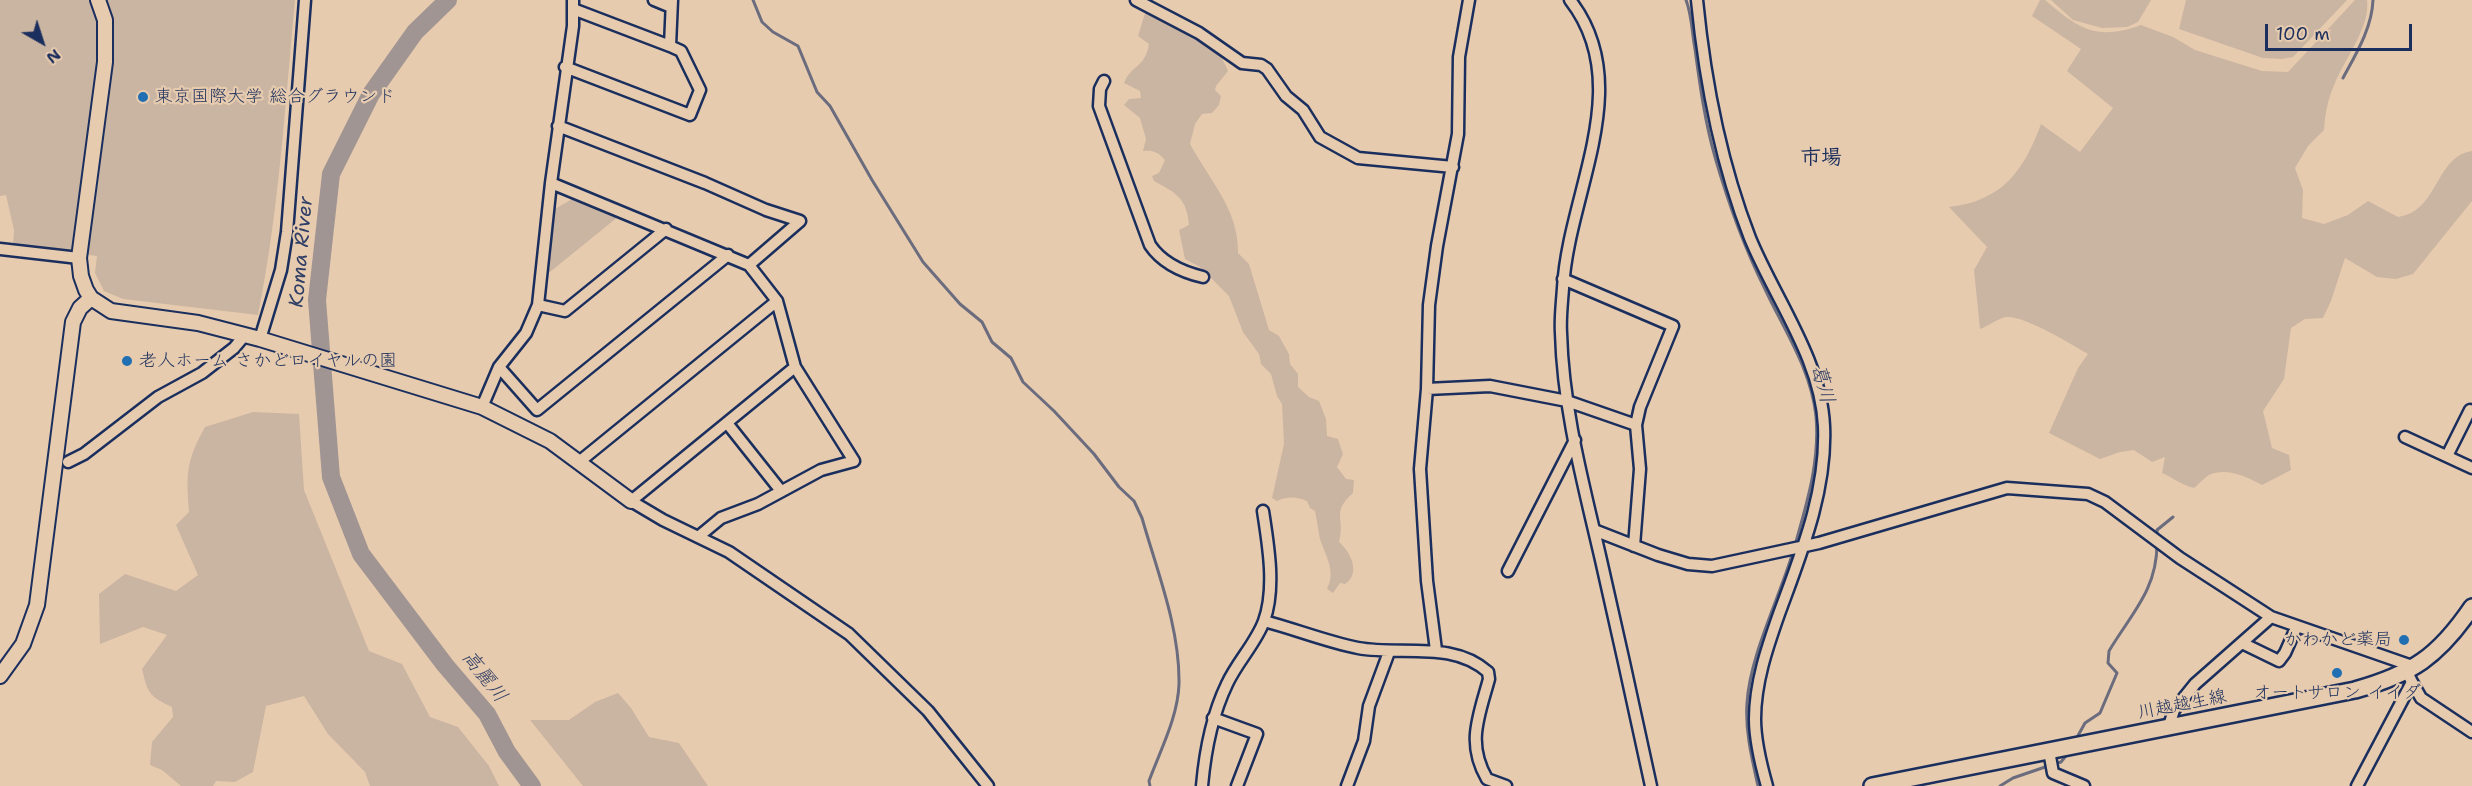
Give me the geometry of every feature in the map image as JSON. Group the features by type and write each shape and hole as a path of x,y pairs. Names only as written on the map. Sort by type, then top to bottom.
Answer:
{"main road":[{"name":"川越越生線","path":"1872,786 2168,729 2355,690 2411,674 2447,640 2472,608"}],"street":[{"path":"98,0 105,20 105,63 79,258 81,276 91,298 111,311 198,323 260,339 464,401 482,407 550,441 631,501 663,520 729,552 849,634 928,711 988,786"},
{"path":"260,339 281,270 287,232 305,0"},
{"path":"654,0 671,3 670,46"},
{"path":"1136,0 1199,33 1242,63 1261,65 1267,69 1286,96 1304,110 1320,136 1358,158 1453,167"},
{"path":"1436,650 1427,581 1420,469 1427,389 1429,305 1437,246 1458,134 1459,57 1469,0"},
{"path":"1570,0 1584,20 1596,50 1601,100 1569,239 1563,279 1561,332 1567,401 1651,786"},
{"path":"1697,0 1710,94 1728,180 1760,259 1809,362 1823,409 1825,450 1813,514 1767,649 1758,687 1755,720 1758,750 1767,786"},
{"path":"482,407 499,367 526,333 538,305 551,183 565,67 573,4 681,51 700,90 690,115 565,67"},
{"path":"1104,81 1100,89 1099,106 1150,245 1157,256 1186,273 1203,277"},
{"path":"558,126 800,222 749,265"},
{"path":"551,183 749,265 777,301 795,367 854,461 821,470 758,504 721,518 698,537"},
{"path":"538,305 565,311 666,229"},
{"path":"0,249 79,258"},
{"path":"499,367 537,410 728,255"},
{"path":"1563,279 1673,326 1640,406 1636,425 1640,469 1634,546"},
{"path":"0,676 23,644 37,605 74,321 80,308 91,298"},
{"path":"579,462 777,301"},
{"path":"68,462 84,454 158,397 209,368 234,348 245,335"},
{"path":"631,501 795,367"},
{"path":"1427,389 1490,386 1567,401 1636,425"},
{"path":"2447,456 2470,410 2472,411"},
{"path":"727,423 781,491"},
{"path":"2405,437 2472,468"},
{"path":"1508,572 1575,440"},
{"path":"1594,530 1688,564 1712,566 1803,547 2007,489 2088,494 2105,502 2180,558 2271,616 2411,674 2421,698 2472,732"},
{"path":"1202,786 1213,718 1227,683 1264,621 1270,582 1270,560 1263,511"},
{"path":"2168,729 2174,710 2186,694 2271,616"},
{"path":"1264,621 1355,647 1389,652 1436,650 1480,664 1488,672 1489,679 1475,729 1478,761 1487,779 1506,786"},
{"path":"2242,643 2279,661 2297,626"},
{"path":"1347,786 1364,741 1369,706 1389,652"},
{"path":"2357,786 2411,674"},
{"path":"1213,718 1257,734 1237,786"},
{"path":"2049,751 2053,773 2084,786"}],"shaded area":[{"name":"東京国際大学 総合グラウンド","path":"0,0 295,0 276,198 258,315 123,299 104,291 95,273 97,256 13,245 14,230 6,195 0,196"},
{"path":"2040,0 2045,0 2078,25 2089,29 2112,32 2141,25 2173,37 2195,50 2262,71 2288,72 2355,0 2367,0 2365,21 2361,32 2330,94 2324,130 2308,146 2295,168 2303,190 2302,218 2324,224 2348,215 2368,201 2398,217 2409,214 2427,198 2453,160 2461,154 2472,151 2472,201 2413,274 2396,279 2377,277 2345,258 2323,318 2305,319 2291,328 2284,379 2263,411 2272,448 2289,455 2291,470 2262,485 2243,476 2223,472 2209,475 2194,488 2162,473 2165,457 2152,462 2134,450 2100,459 2049,433 2078,368 2088,354 2047,331 2014,318 2006,317 1980,329 1974,270 1987,247 1949,207 1983,198 2008,181 2027,156 2041,124 2080,152 2113,108 2067,71 2081,49 2032,16"},
{"path":"2051,0 2151,0 2138,22 2127,27 2102,28 2073,20"},
{"path":"2186,0 2347,0 2293,57 2282,59 2263,58 2179,29"},
{"path":"1145,13 1170,22 1216,50 1228,71 1216,86 1215,90 1221,96 1219,105 1212,113 1202,114 1195,124 1190,144 1229,209 1237,237 1238,253 1249,264 1269,330 1279,336 1289,354 1290,364 1298,374 1298,387 1309,397 1319,401 1326,419 1327,436 1338,439 1343,454 1337,467 1346,479 1354,480 1353,493 1340,511 1339,542 1350,557 1352,575 1345,584 1340,583 1333,593 1327,589 1331,576 1320,539 1315,511 1310,508 1307,501 1289,498 1277,501 1272,498 1284,444 1282,404 1277,396 1271,374 1261,364 1259,354 1243,332 1229,296 1200,267 1185,259 1179,230 1189,225 1186,208 1179,197 1154,181 1152,176 1159,173 1165,160 1155,152 1143,151 1146,139 1140,118 1124,105 1129,99 1141,98 1140,91 1124,83 1145,58 1147,52 1149,44 1138,36"},
{"path":"574,198 619,216 545,276 553,210"},
{"path":"253,412 299,414 304,490 369,651 402,664 430,717 458,727 489,766 499,786 370,786 365,772 328,734 304,696 266,706 253,772 235,782 216,781 213,786 181,786 162,770 150,765 152,742 173,717 172,707 158,700 151,693 142,669 167,635 143,627 100,644 99,594 125,574 176,591 198,575 176,525 189,512 188,477 194,449 205,427"},
{"path":"618,693 631,708 649,737 679,743 708,786 583,786 530,720 569,720 595,702"}],"waterway":[{"name":"Koma River","path":"448,0 415,32 371,94 331,174 317,300 331,477 361,554 445,665 487,714 507,752 532,786"},
{"path":"753,0 762,22 773,32 798,46 817,92 830,106 872,180 923,262 960,304 982,322 992,342 1011,358 1023,382 1054,411 1094,454 1119,487 1134,501 1142,518 1172,621 1178,663 1178,696 1168,734 1149,781 1150,786"},
{"name":"葛川","path":"1686,0 1691,18 1706,117 1725,191 1750,257 1803,366 1813,399 1817,433 1814,466 1795,545"},
{"path":"2343,78 2370,21 2373,0"},
{"path":"2157,537 2157,530 2173,517"},
{"path":"2075,741 2085,723 2100,713 2117,673 2108,663 2109,651 2148,588 2153,575 2157,544"},
{"name":"葛川","path":"1758,786 1747,724 1749,685 1759,647 1793,552"},
{"path":"2054,764 2061,762 2069,752"},
{"path":"2000,786 2013,778 2048,766"}],"place":[{"name":"東京国際大学 総合グラウンド","path":"143,97"},
{"name":"老人ホーム さかどロイヤルの園","path":"127,361"},
{"name":"かわかど薬局","path":"2404,640"},
{"name":"オートサロン イイダ","path":"2337,673"}],"district":[{"name":"市場","path":"1821,159"}],"water label":[{"name":"高麗川","path":"484,677"}]}
